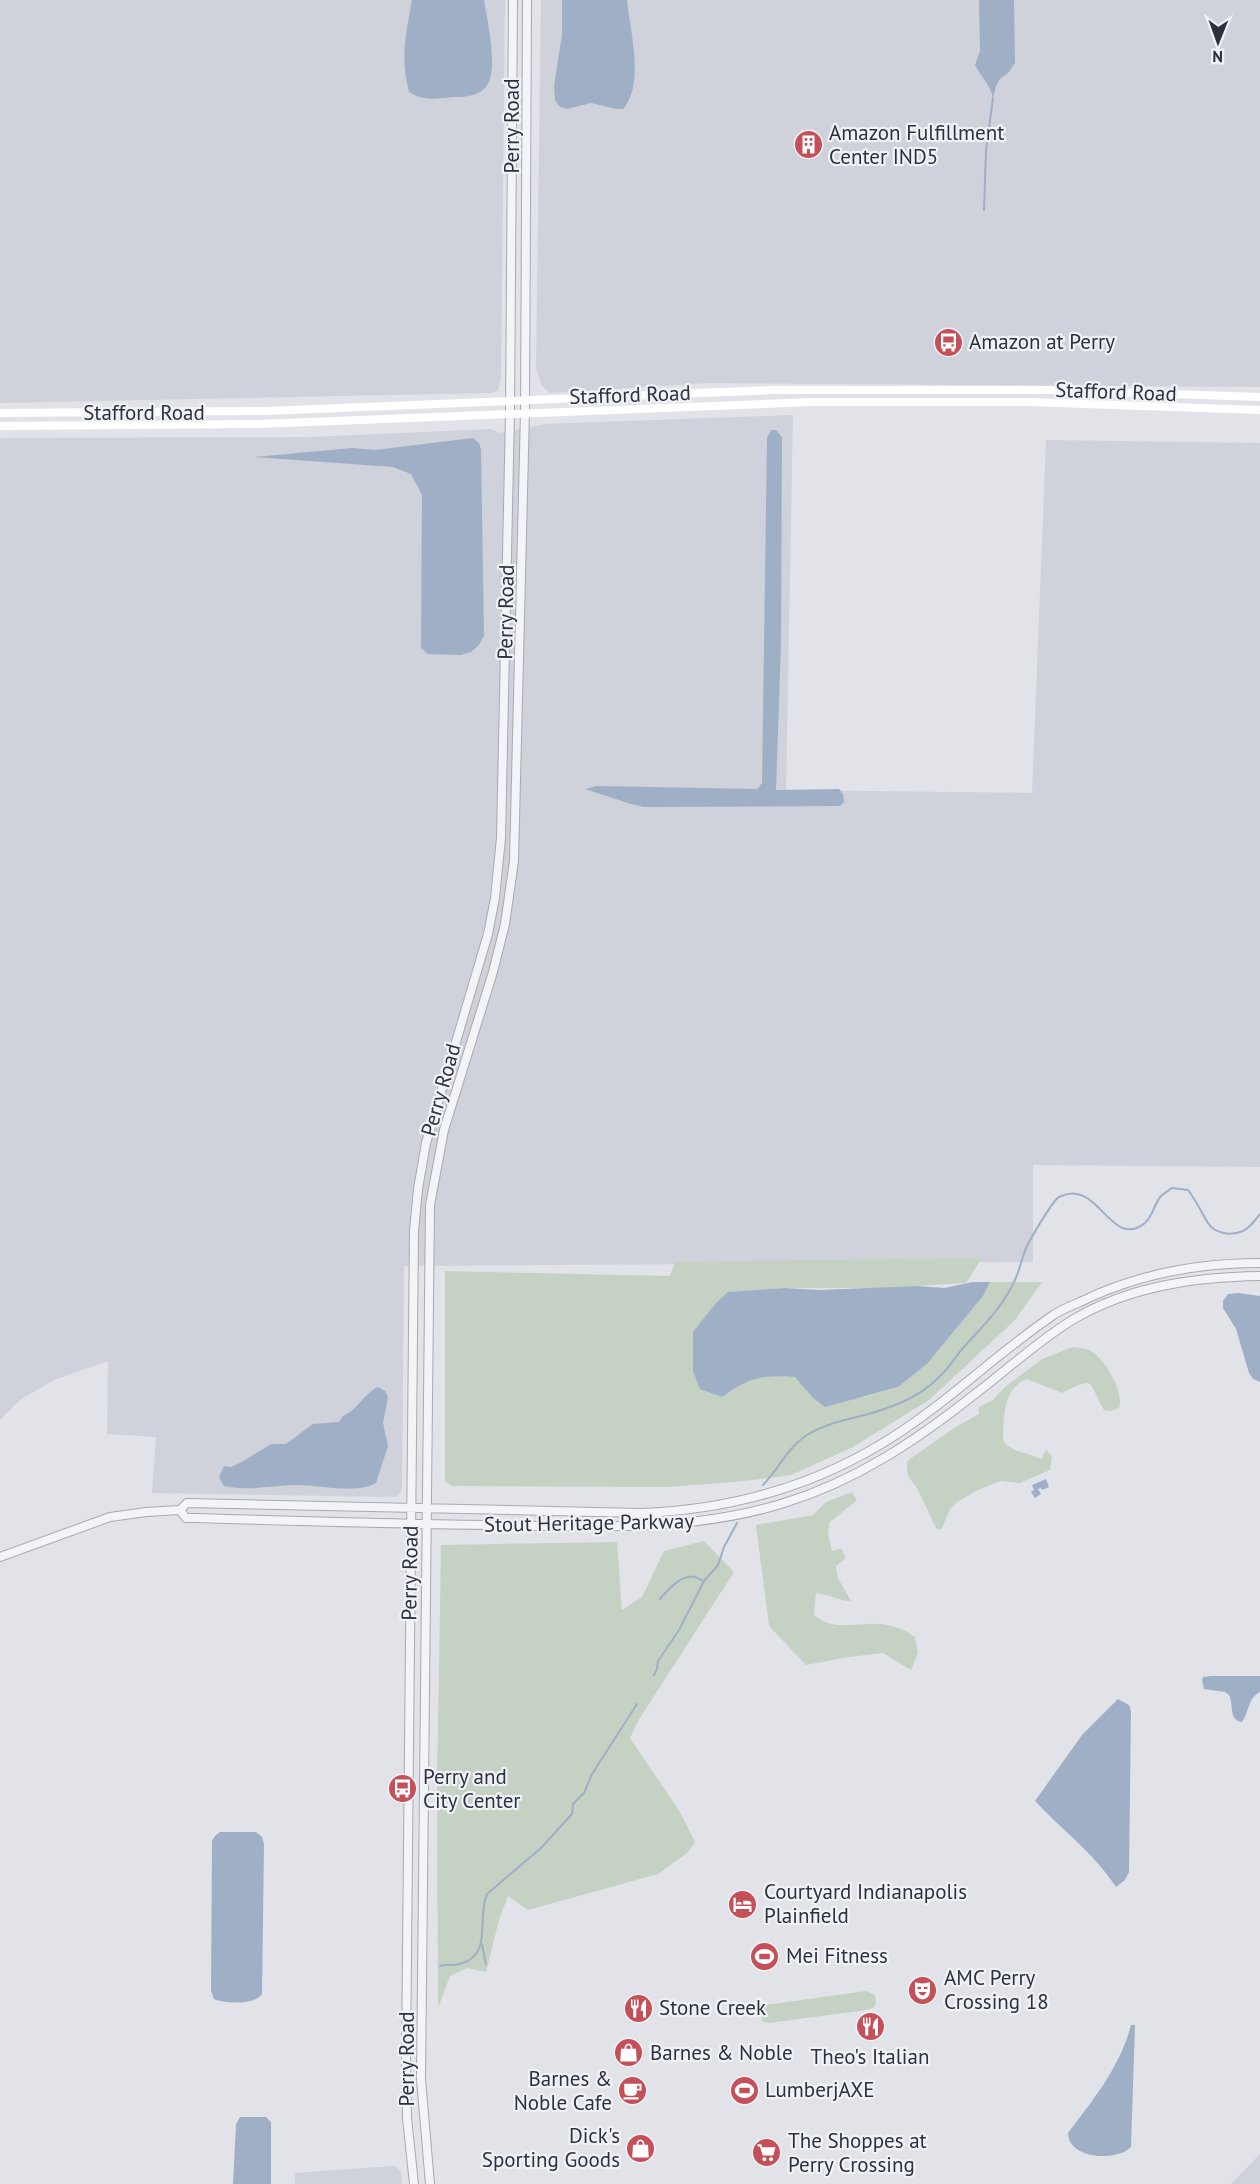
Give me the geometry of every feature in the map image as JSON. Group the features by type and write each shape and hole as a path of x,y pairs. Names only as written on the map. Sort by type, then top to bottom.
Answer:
{"main road":[{"name":"Stafford Road","path":"0,413 212,412 841,389 1050,390 1260,397"},
{"name":"Stafford Road","path":"0,426 206,425 832,402 1028,402 1260,410"}],"street":[{"name":"Perry Road","path":"414,2184 407,2118 406,2067 414,1242 418,1189 426,1143 488,934 495,898 501,838 510,413 513,0"},
{"name":"Perry Road","path":"430,2184 422,2079 430,1205 444,1130 506,924 514,861 525,412 527,0"},
{"name":"Stout Heritage Parkway","path":"0,1557 110,1517 180,1510 187,1503 658,1512 701,1508 774,1492 816,1477 880,1446 938,1407 1004,1352 1054,1315 1099,1292 1142,1277 1191,1267 1260,1263"},
{"name":"Stout Heritage Parkway","path":"180,1510 186,1518 567,1527 662,1525 724,1518 785,1503 854,1475 916,1440 1031,1349 1075,1318 1146,1288 1218,1277 1260,1276"}],"shaded area":[{"path":"0,0 505,0 501,378 498,390 491,393 0,403"},
{"path":"541,0 1260,0 1260,387 709,383 550,393 542,386 536,369"},
{"path":"793,415 786,790 1032,793 1046,440 1260,443 1260,1167 1033,1165 1033,1262 404,1266 402,1490 397,1497 152,1493 156,1437 107,1434 108,1361 54,1380 20,1400 0,1420 0,438 310,437 491,429 500,433 545,424"},
{"path":"1260,2154 1260,2184 1231,2184"},
{"path":"394,2166 401,2171 402,2184 295,2184 294,2173"}],"green space":[{"path":"982,1258 966,1283 879,1288 785,1288 728,1292 722,1397 748,1381 783,1376 795,1377 813,1398 864,1397 898,1387 927,1364 983,1296 990,1282 1042,1282 1015,1320 929,1400 853,1447 791,1475 667,1487 452,1486 445,1481 445,1271 670,1276 675,1262"},
{"path":"1073,1347 1089,1350 1102,1361 1116,1385 1119,1394 1119,1408 1111,1411 1104,1410 1093,1388 1087,1383 1062,1393 1027,1379 1019,1384 1013,1390 1006,1405 1003,1440 1015,1450 1041,1459 1046,1450 1052,1457 1050,1470 1020,1483 1001,1481 980,1489 957,1502 950,1509 942,1528 939,1530 936,1528 917,1488 910,1479 907,1472 907,1461 954,1428 979,1414 979,1407 993,1400 1005,1387 1042,1359"},
{"path":"852,1492 857,1500 830,1522 828,1533 832,1551 841,1548 846,1558 836,1566 838,1578 851,1601 816,1593 814,1615 837,1625 879,1624 894,1626 907,1632 915,1637 918,1653 911,1670 883,1653 806,1665 769,1626 756,1525 813,1515 826,1502"},
{"path":"704,1541 734,1572 638,1721 630,1738 680,1812 695,1842 687,1853 658,1874 528,1910 508,1896 499,1920 486,1972 467,1968 450,1976 438,2008 437,1782 441,1545 617,1542 622,1610 642,1597 664,1551"},
{"path":"866,1991 875,1995 876,2004 873,2008 866,2010 769,2023 763,2022 760,2012 766,2005"}],"water":[{"path":"412,0 484,0 490,33 492,71 482,91 467,96 431,99 409,92 404,57"},
{"path":"562,0 627,0 635,72 630,98 623,109 591,103 567,109 560,107 555,100 554,86 562,35"},
{"path":"979,0 1014,0 1015,63 1000,79 993,98 988,85 975,65 980,51"},
{"path":"771,430 776,430 782,437 781,643 776,790 839,789 843,794 844,802 840,806 644,807 585,789 597,786 757,789 762,783 767,438"},
{"path":"473,438 479,443 481,449 484,636 471,652 461,655 428,654 421,648 422,495 411,474 393,467 253,457 352,448 375,450"},
{"path":"973,1282 990,1282 983,1296 927,1364 898,1387 825,1407 813,1398 795,1377 773,1376 748,1381 722,1397 700,1389 693,1371 693,1332 728,1292 785,1288 820,1290 917,1286 944,1288"},
{"path":"1228,1294 1260,1296 1260,1382 1253,1379 1249,1373 1236,1329 1223,1308 1223,1301"},
{"path":"378,1387 385,1391 388,1397 383,1423 388,1446 376,1483 347,1489 304,1485 250,1488 224,1486 219,1477 224,1466 231,1467 240,1463 271,1444 286,1444 313,1424 339,1422"},
{"path":"1046,1479 1049,1487 1038,1489 1041,1494 1035,1498 1031,1492 1034,1490 1032,1485"},
{"path":"1260,1676 1260,1692 1253,1698 1242,1722 1233,1715 1229,1695 1225,1692 1204,1689 1203,1677"},
{"path":"1118,1699 1129,1705 1131,1711 1129,1872 1125,1880 1116,1887 1088,1852 1035,1801 1082,1735"},
{"path":"220,1832 256,1832 262,1837 264,1844 262,1994 247,2002 219,2001 214,1999 211,1991 212,1841"},
{"path":"1131,2025 1135,2025 1131,2147 1115,2155 1084,2153 1070,2142 1068,2133 1113,2069"},
{"path":"240,2117 266,2117 271,2122 271,2184 233,2184 236,2124"}],"waterway":[{"path":"984,210 986,150 993,98"},
{"path":"763,1485 792,1448 804,1437 832,1424 898,1404 915,1396 937,1379 1004,1299 1015,1280 1029,1242 1059,1197 1073,1194 1084,1197 1122,1228 1133,1229 1145,1223 1161,1196 1172,1188 1188,1190 1208,1223 1219,1232 1228,1234 1243,1231 1260,1214"},
{"path":"654,1675 658,1661 679,1630 704,1581 718,1565 724,1547 737,1523"},
{"path":"660,1599 675,1584 685,1578 690,1576 704,1581"},
{"path":"440,1966 459,1964 470,1960 477,1953 482,1935 487,1894 541,1848 572,1814 573,1804 584,1793 592,1774 637,1704"},
{"path":"482,1944 486,1965"}],"place":[{"name":"Amazon Fulfillment Center IND5","path":"808,145"},
{"name":"Amazon at Perry","path":"948,342"},
{"name":"Perry and City Center","path":"402,1789"},
{"name":"Courtyard Indianapolis Plainfield","path":"743,1904"},
{"name":"Mei Fitness","path":"765,1956"},
{"name":"AMC Perry Crossing 18","path":"923,1990"},
{"name":"Stone Creek","path":"638,2008"},
{"name":"Theo's Italian","path":"870,2026"},
{"name":"Barnes & Noble","path":"629,2053"},
{"name":"LumberjAXE","path":"744,2090"},
{"name":"Barnes & Noble Cafe","path":"633,2091"},
{"name":"Dick's Sporting Goods","path":"641,2148"},
{"name":"The Shoppes at Perry Crossing","path":"767,2153"}]}
